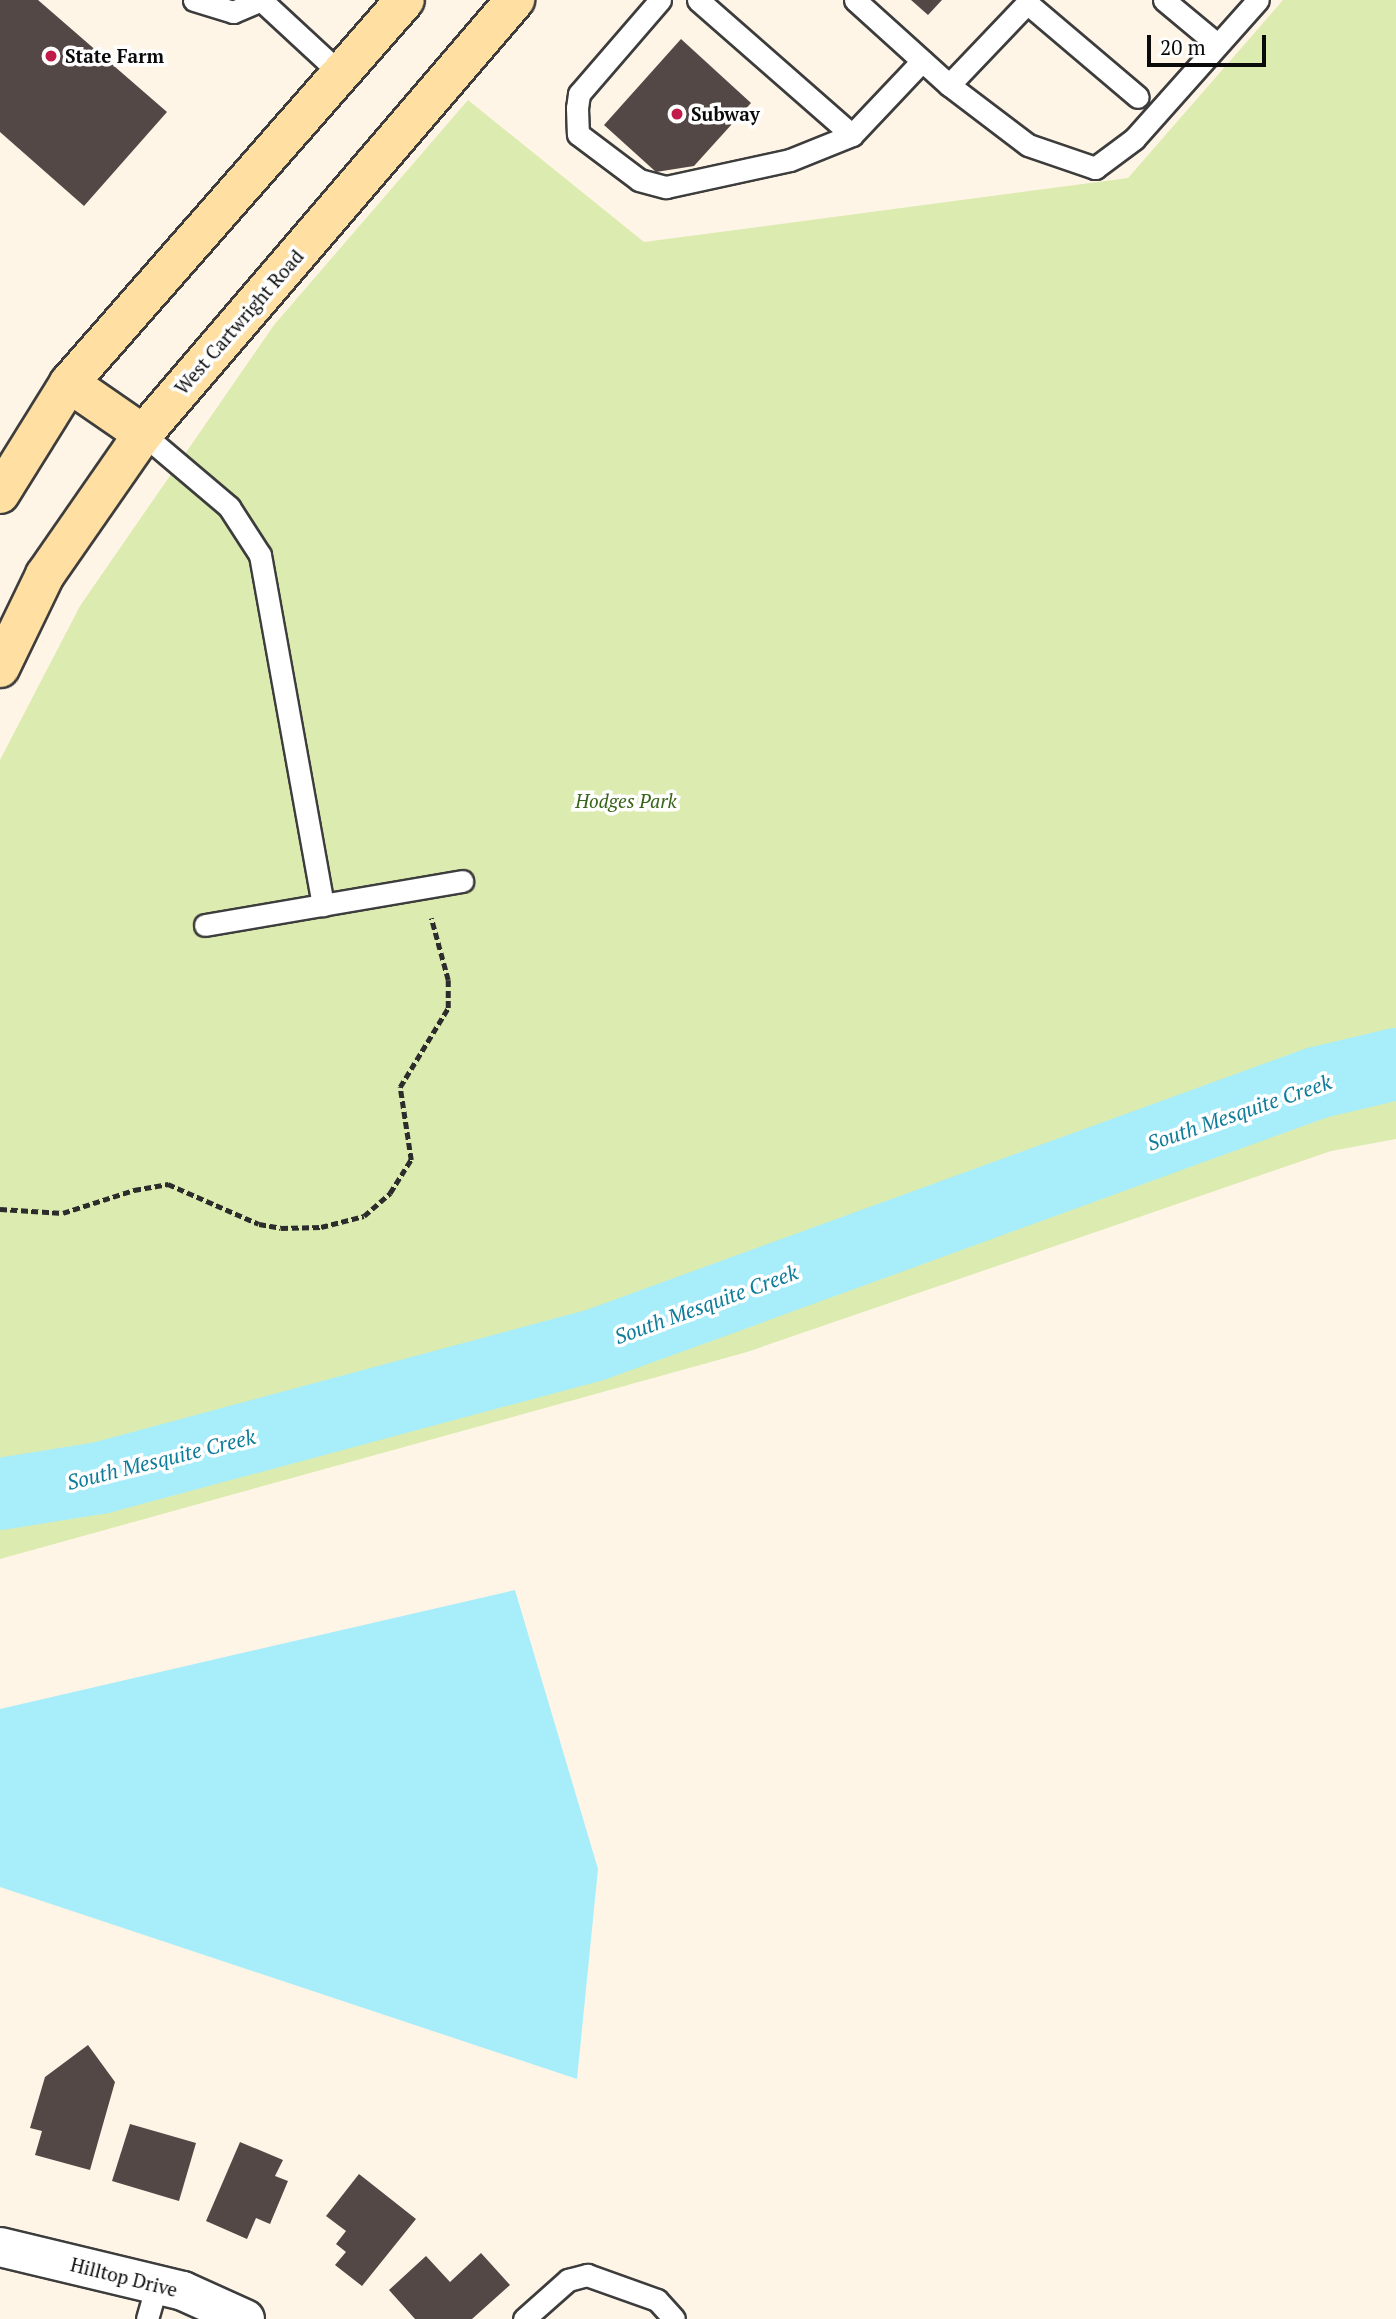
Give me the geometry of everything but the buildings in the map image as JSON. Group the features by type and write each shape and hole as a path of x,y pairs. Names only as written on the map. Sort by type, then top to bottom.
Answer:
{"main road":[{"path":"0,494 69,383 405,0"},
{"name":"West Cartwright Road","path":"0,668 46,575 143,434 515,0"},
{"path":"69,383 143,434"}],"street":[{"name":"Hilltop Drive","path":"0,2247 152,2302 183,2291 245,2319"}],"lane":[{"path":"194,0 233,12 261,0 341,74"},
{"path":"660,0 579,94 577,108 578,134 639,180 666,187 790,160 852,135 922,61"},
{"path":"698,0 852,135"},
{"path":"855,0 949,85 1028,145 1095,168 1133,139 1258,0"},
{"path":"1164,0 1217,44"},
{"path":"949,85 1027,3 1138,97"},
{"path":"143,434 229,507 260,555 323,905"},
{"path":"205,925 462,881"},
{"path":"524,2319 568,2280 587,2275 657,2300 674,2319"}],"path":[{"path":"0,1209 63,1213 134,1189 168,1184 259,1224 281,1228 344,1222 380,1205 411,1160 400,1087 448,1008 448,979 433,935 427,886"}],"green space":[{"name":"Hodges Park","path":"1283,0 1396,0 1396,1139 1331,1151 747,1352 0,1559 0,760 80,606 274,325 468,100 644,242 1128,178"}],"water":[{"path":"515,1590 598,1869 577,2079 0,1887 0,1709"}],"waterway":[{"name":"South Mesquite Creek","path":"0,1494 100,1478 595,1345 1316,1083 1396,1064"}],"place":[{"name":"State Farm","path":"51,56"},
{"name":"Subway","path":"677,114"}]}
